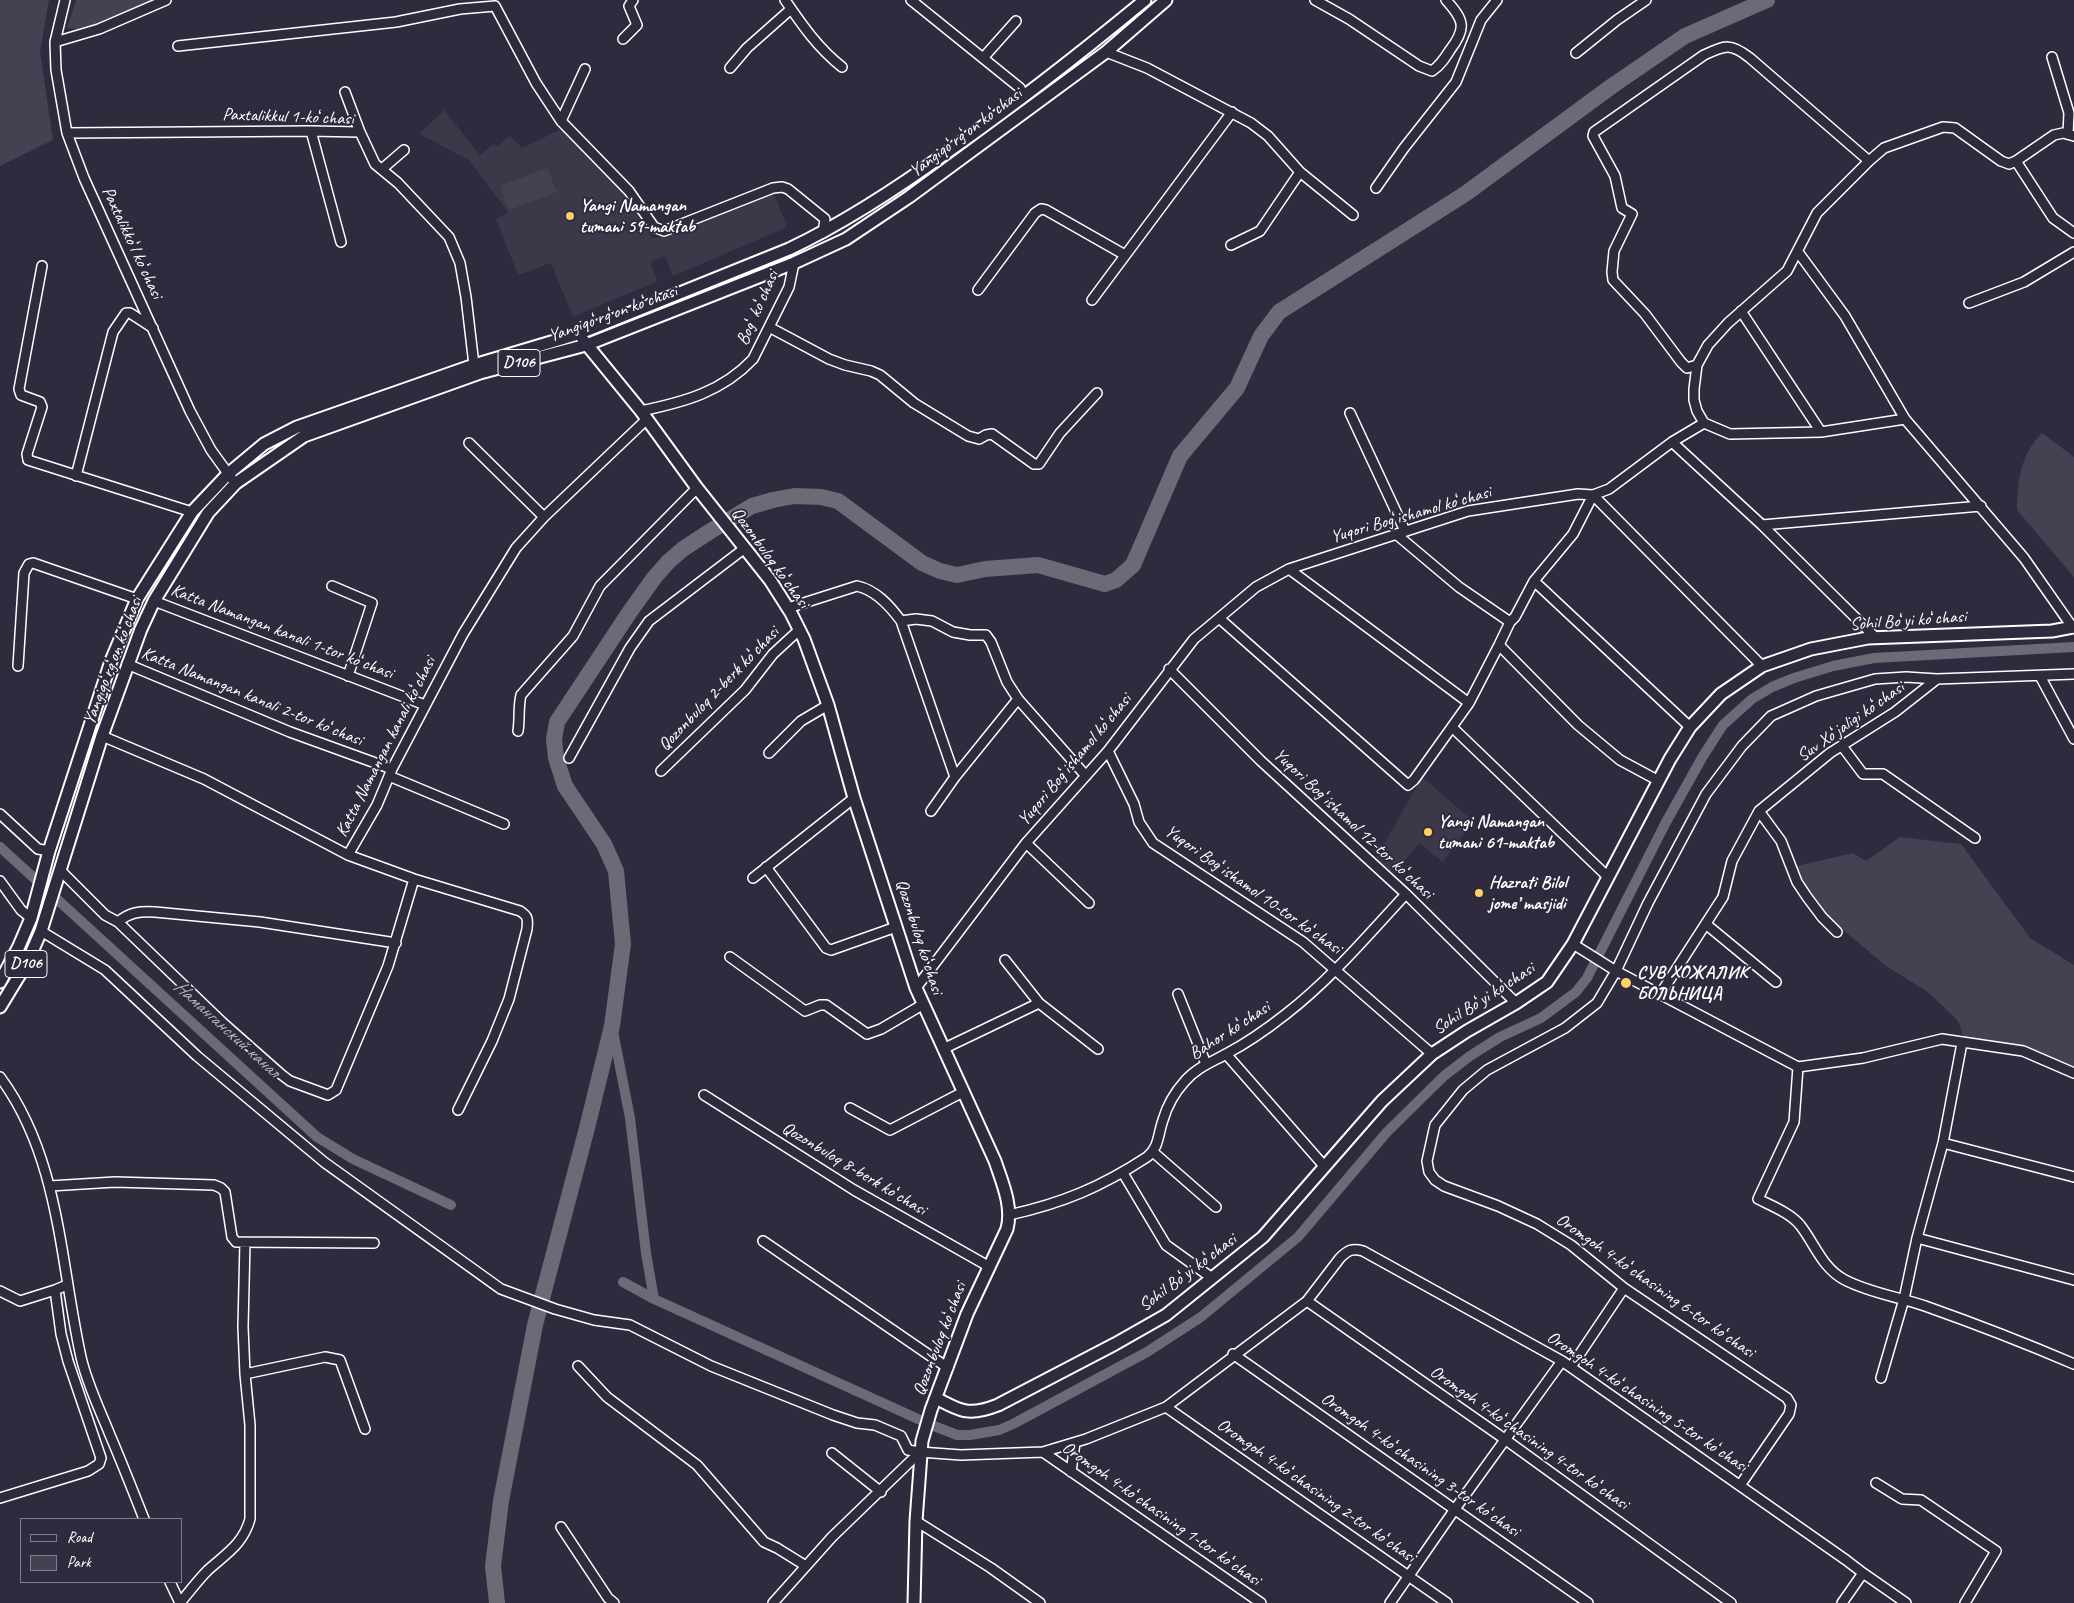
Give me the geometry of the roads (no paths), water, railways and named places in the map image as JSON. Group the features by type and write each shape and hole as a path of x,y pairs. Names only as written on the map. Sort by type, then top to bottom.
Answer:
{"main road":[{"name":"Yangiqoʻrgʻon koʻchasi","path":"33,913 49,851 111,661 138,599 192,512 232,478 264,444 297,427 474,365 578,334 823,233 899,186 1024,96 1092,44 1145,0"},
{"name":"Yangiqoʻrgʻon koʻchasi","path":"60,876 102,736 140,629 154,601 208,512 232,478 304,436 480,373 586,345 794,263 846,239 910,197 1106,52 1166,0"},
{"name":"Qozonbuloq koʻchasi","path":"578,334 644,415 697,488 745,548 788,608 799,630 828,705 854,798 922,1005 995,1161 1005,1190 1009,1215 1007,1229 967,1314 931,1410 921,1447 916,1521 914,1603"},
{"name":"Sohil Boʻyi koʻchasi","path":"936,1398 956,1410 968,1412 979,1412 998,1405 1166,1315 1263,1237 1382,1101 1432,1054 1547,982 1576,947 1608,877 1690,727 1721,694 1762,666 1811,649 1876,638 2052,631 2073,627"},
{"name":"D106","path":"0,1007 28,961 46,918 60,876"},
{"name":"D106","path":"0,982 19,946 33,913"}],"street":[{"name":"Paxtalikkoʻl koʻchasi","path":"65,0 55,42 56,70 67,133 84,178 190,411 211,450 232,478"},
{"path":"55,42 99,29 166,0"},
{"path":"623,39 637,25 629,6 633,0"},
{"path":"785,0 802,26 828,56 842,67"},
{"path":"911,0 1020,88 1024,96"},
{"path":"1315,0 1349,19 1419,66 1432,71 1459,40 1463,29 1460,18 1446,0"},
{"path":"1376,188 1404,148 1456,82 1481,20 1497,0"},
{"path":"1576,53 1617,20 1646,0"},
{"path":"178,46 396,22 460,9 495,6 536,83 561,121 629,191 654,227 660,231 674,228 782,187 788,189 825,219 823,233"},
{"path":"730,68 747,48 791,9"},
{"path":"983,58 1016,21"},
{"path":"1697,365 1687,368 1681,362 1645,314 1613,280 1614,251 1632,214 1622,208 1615,176 1593,136 1594,132 1704,55 1720,48 1731,46 1761,67 1869,161"},
{"path":"1106,52 1147,68 1232,112 1268,136 1300,172 1353,215"},
{"path":"1905,418 1821,432 1730,434 1704,423 1697,412 1694,400 1697,365 1708,345 1741,311 1787,271 1817,213 1884,148 1943,127 1955,128 2001,161 2009,164 2054,135 2063,133 2071,135 2069,113 2052,57"},
{"path":"561,121 585,69"},
{"path":"345,92 360,132"},
{"path":"1092,300 1232,112"},
{"path":"311,131 341,242"},
{"name":"Paxtalikkul 1-koʻchasi","path":"67,133 360,132 374,164 410,195 450,237 461,271 474,365"},
{"path":"382,169 404,150"},
{"path":"2016,161 2053,218 2074,233"},
{"path":"1231,246 1260,231 1300,172"},
{"path":"978,290 1036,213 1041,210 1046,210 1125,255"},
{"path":"1798,252 1845,316 1905,418 2024,558 2073,627"},
{"path":"1969,303 2024,282 2074,252"},
{"name":"Bogʻ koʻchasi","path":"644,415 714,390 753,360 789,287 794,263"},
{"path":"42,266 19,389 21,394 40,402 42,408 27,458 29,462 192,512"},
{"path":"1741,311 1821,432"},
{"path":"76,476 112,332 126,313 130,313 153,328"},
{"path":"769,327 845,366 871,371 880,375 914,403 968,436 980,439 992,434 1034,464 1040,463 1060,433 1097,393"},
{"path":"1350,413 1401,533 1459,587 1510,622"},
{"name":"Katta Namangan kanali koʻchasi","path":"458,1110 492,1041 509,999 528,920 527,915 520,911 348,855 377,804 425,705 463,634 511,556 526,535 644,415"},
{"name":"Yuqori Bogʻishamol koʻchasi","path":"916,988 1026,843 1108,750 1194,639 1256,587 1289,569 1468,512 1499,505 1578,494 1593,495 1608,489 1672,442 1704,423"},
{"path":"1672,442 1762,525 1876,638"},
{"path":"469,444 544,517"},
{"path":"518,731 521,695 573,636 600,586 697,488"},
{"path":"1219,618 1408,785 1414,780 1469,703 1510,622 1534,581 1573,534 1593,495 1762,666"},
{"path":"1762,525 1981,506"},
{"path":"568,758 630,648 649,621 745,548"},
{"path":"18,666 24,573 29,564 33,563 138,599"},
{"path":"1289,569 1469,703"},
{"path":"1534,581 1690,727"},
{"path":"332,586 372,604 348,676"},
{"path":"788,608 857,586 876,594 894,610 901,621 955,777"},
{"name":"Katta Namangan kanali 1-tor koʻchasi","path":"154,601 425,705"},
{"path":"901,621 916,619 932,621 953,632 986,635 991,642 1007,682 1018,699 1086,776"},
{"name":"Qozonbuloq 2-berk koʻchasi","path":"662,771 745,690 773,654 799,630"},
{"path":"1499,645 1578,724 1620,760 1659,781"},
{"name":"Katta Namangan kanali 2-tor koʻchasi","path":"128,664 391,773 504,824"},
{"name":"Yuqori Bogʻishamol 12-tor koʻchasi","path":"1169,669 1261,761 1406,894 1516,1003"},
{"path":"1613,969 1706,794 1742,746 1772,716 1816,696 1875,679 1906,677 1937,679 2074,674"},
{"path":"2040,676 2074,739"},
{"name":"Suv Xoʻjaligi koʻchasi","path":"1661,993 1707,925 1723,897 1732,861 1759,811 1830,753 1895,712 1937,679"},
{"path":"932,810 955,777 1018,699"},
{"path":"768,753 801,721 828,705"},
{"path":"1452,727 1608,877"},
{"path":"102,736 204,779 348,855"},
{"path":"1842,746 1863,774 1883,774 1975,838"},
{"name":"Yuqori Bogʻishamol 10-tor koʻchasi","path":"1108,750 1134,804 1139,822 1153,843 1303,942 1432,1054"},
{"path":"753,878 854,798"},
{"path":"1759,811 1781,841 1797,882 1822,917 1837,932"},
{"path":"0,814 38,849 49,851"},
{"path":"1026,843 1089,903"},
{"path":"766,867 826,948 831,950 896,927"},
{"path":"60,876 105,915 118,922 222,1022 282,1075 290,1081 328,1095 334,1093 340,1082 372,1008 396,943 414,878"},
{"path":"0,881 21,910 33,913"},
{"name":"Bahor koʻchasi","path":"1153,1152 1171,1102 1186,1080 1206,1064 1263,1031 1287,1013 1337,970 1406,894"},
{"path":"118,922 130,913 143,911 260,922 396,943"},
{"path":"1707,925 1776,982"},
{"path":"41,931 105,970 196,1056 324,1162 501,1289 555,1309 594,1320 630,1325 711,1366 833,1415 857,1423 875,1425 901,1436 908,1450 921,1447 961,1455 1043,1452 1075,1443 1166,1407 1233,1354 1307,1301"},
{"path":"1576,947 1613,969 1798,1067 1862,1058 1942,1039 2023,1051 2074,1073"},
{"path":"730,957 805,1011 820,1005 826,1005 867,1034 881,1029 922,1005"},
{"path":"1005,960 1038,1003 1098,1050"},
{"name":"Oromgoh 4-koʻchasining 6-tor koʻchasi","path":"1613,969 1597,1003 1565,1028 1486,1070 1463,1090 1435,1125 1426,1162 1432,1176 1444,1186 1498,1206 1536,1224 1571,1245 1624,1288 1787,1398 1791,1405 1789,1414 1741,1484"},
{"path":"1178,994 1206,1064"},
{"path":"943,1049 1038,1003"},
{"path":"1880,1378 1904,1299 1917,1238 1943,1143 1962,1043"},
{"path":"1226,1054 1326,1167"},
{"path":"1798,1067 1794,1122 1758,1199 1783,1212 1799,1224 1822,1260 1844,1280 1867,1290 1904,1299 1995,1330 2074,1364"},
{"path":"0,1077 7,1086 38,1146 54,1199 67,1284 84,1368 144,1518"},
{"path":"850,1108 890,1130 963,1092"},
{"name":"Qozonbuloq 8-berk koʻchasi","path":"704,1095 854,1190 988,1266"},
{"path":"1943,1143 2074,1177"},
{"path":"1009,1215 1044,1208 1100,1186 1153,1152 1216,1207"},
{"path":"1123,1173 1166,1245 1212,1278"},
{"path":"50,1186 115,1182 214,1185 226,1192 234,1240 245,1242 374,1243"},
{"path":"1917,1238 2074,1280"},
{"path":"763,1241 948,1368"},
{"path":"170,1583 180,1603 196,1583 240,1542 246,1532 250,1519 250,1425 243,1327 245,1242"},
{"name":"Oromgoh 4-koʻchasining 5-tor koʻchasi","path":"1307,1301 1346,1251 1354,1249 1363,1251 1571,1366 1741,1484 1906,1603"},
{"path":"0,1291 20,1301 67,1284"},
{"path":"1571,1366 1624,1288"},
{"path":"0,1498 88,1472 99,1464 101,1458 68,1361 61,1334 54,1290"},
{"name":"Oromgoh 4-koʻchasining 4-tor koʻchasi","path":"1307,1301 1506,1440 1731,1603"},
{"name":"Oromgoh 4-koʻchasining 3-tor koʻchasi","path":"1233,1354 1588,1603"},
{"path":"245,1374 325,1356 340,1360 365,1429"},
{"path":"1390,1603 1562,1361"},
{"path":"578,1366 607,1397 697,1465 764,1542 806,1566"},
{"name":"Oromgoh 4-koʻchasining 2-tor koʻchasi","path":"1166,1407 1446,1603"},
{"path":"1071,1472 1075,1443"},
{"path":"773,1603 783,1589 832,1537 880,1492 921,1447"},
{"name":"Oromgoh 4-koʻchasining 1-tor koʻchasi","path":"1043,1452 1261,1603"},
{"path":"832,1453 880,1492"},
{"path":"1876,1483 1902,1499 1921,1500 1996,1550 1965,1603"},
{"path":"916,1521 991,1568 1040,1603"},
{"path":"561,1527 608,1598 614,1603"},
{"path":"1842,1603 1863,1573"}],"waterway":[{"path":"497,1603 493,1566 501,1501 535,1325 612,1026 623,944 616,871 604,844 565,786 556,758 554,739 557,722 654,578 683,549 752,506 794,496 821,497 838,501 922,563 940,571 957,575 985,569 1038,565 1105,584 1116,580 1133,565 1180,456 1237,388 1261,336 1279,312 1465,194 1612,86 1685,36 1767,0"},
{"path":"623,1282 654,1299 957,1435 970,1435 999,1430 1013,1424 1147,1352 1201,1317 1298,1237 1387,1132 1444,1076 1470,1056 1500,1037 1541,1018 1576,992 1587,978 1665,824 1703,756 1723,725 1752,699 1772,687 1794,678 1833,666 1874,658 2074,647"},
{"name":"Наманганский канал","path":"0,847 317,1137 353,1159 451,1205"},
{"path":"612,1026 630,1118 646,1253 654,1299"}],"place":[{"name":"Yangi Namangan tumani 59-maktab","path":"570,216"},
{"name":"Yangi Namangan tumani 61-maktab","path":"1428,832"},
{"name":"Hazrati Bilol jome’ masjidi","path":"1479,893"},
{"name":"СУВ ХОЖАЛИК БОЛЬНИЦА","path":"1626,983"}]}
